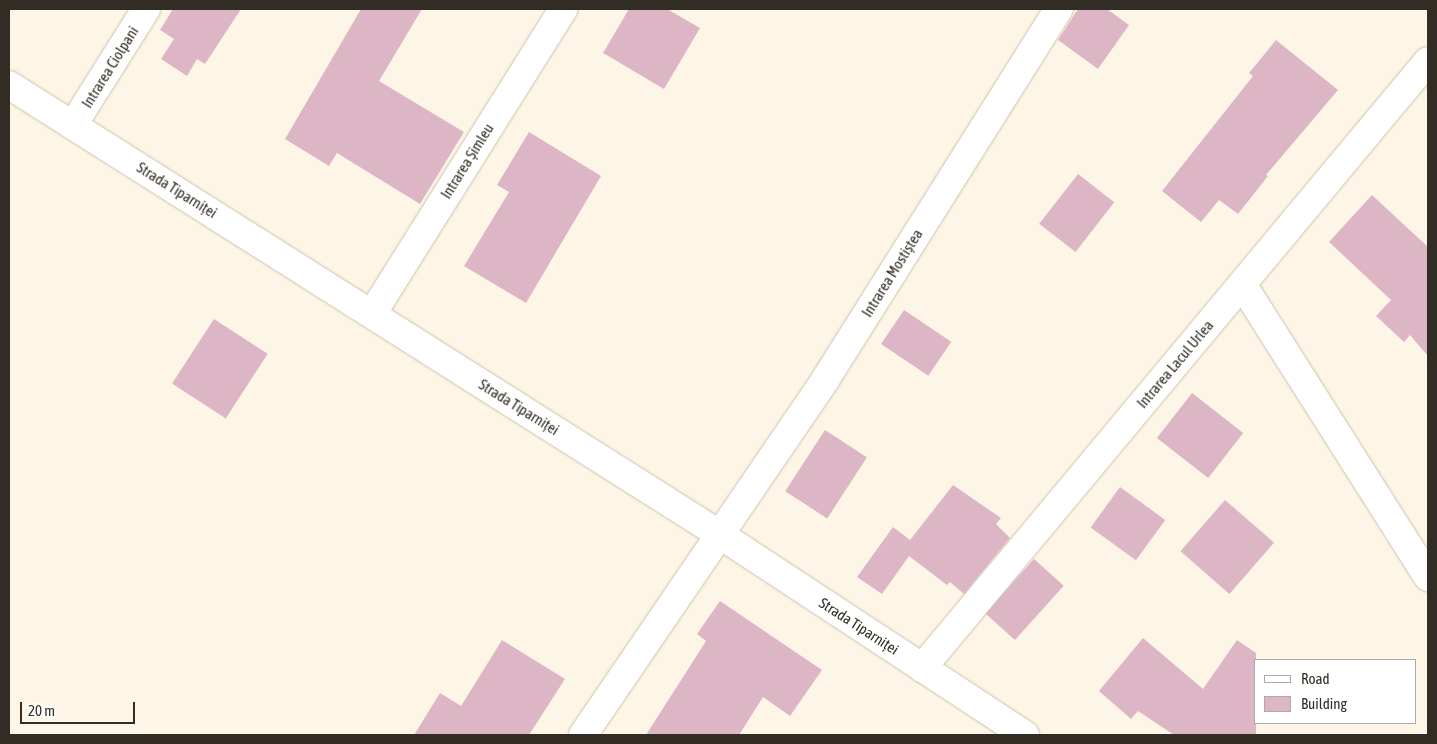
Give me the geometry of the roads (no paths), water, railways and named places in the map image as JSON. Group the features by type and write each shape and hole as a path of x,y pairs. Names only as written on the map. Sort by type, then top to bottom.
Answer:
{"street":[{"name":"Intrarea Ciolpani","path":"73,125 146,9"},
{"name":"Intrarea Șimleu","path":"372,314 563,9"},
{"name":"Intrarea Mostiștea","path":"583,735 825,380 1059,9"},
{"name":"Intrarea Lacul Urlea","path":"922,668 1428,61"},
{"name":"Strada Tiparniței","path":"9,85 719,534 1025,735"},
{"path":"1242,284 1428,577"}]}
